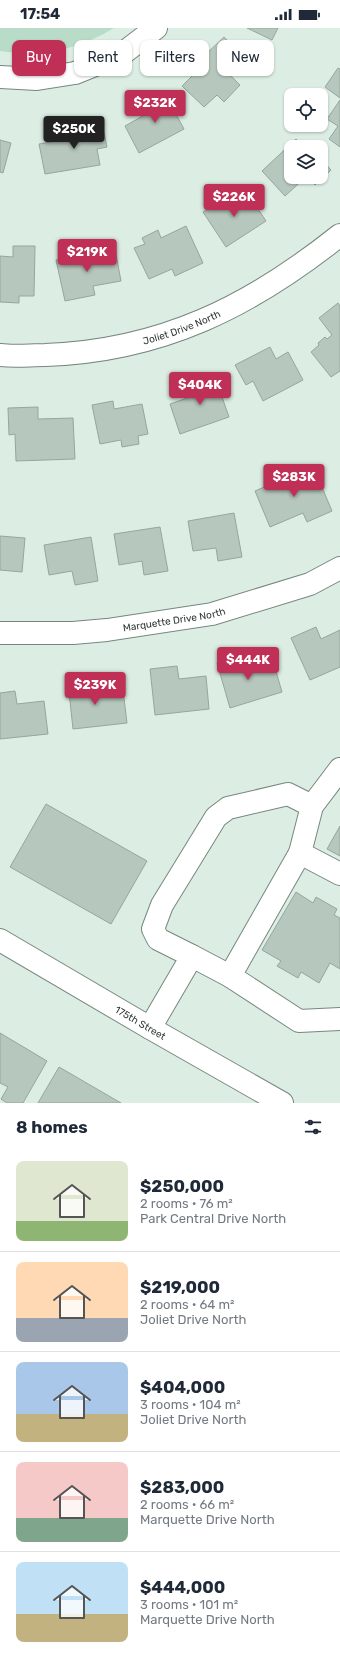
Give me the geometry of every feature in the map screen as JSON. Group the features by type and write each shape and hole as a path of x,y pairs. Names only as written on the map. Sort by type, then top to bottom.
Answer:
{"street":[{"path":"0,77 37,79 75,73 122,54 156,28"},
{"name":"Joliet Drive North","path":"0,355 76,353 140,342 179,330 224,312 255,296 289,274 340,235"},
{"name":"Marquette Drive North","path":"0,633 73,633 107,630 212,614 310,584 340,568"},
{"path":"230,976 300,853 312,806 340,769"},
{"path":"312,806 288,794 228,808 216,817 162,905 153,929 158,939 230,976 299,1021 340,1019"},
{"path":"300,853 340,874"},
{"name":"175th Street","path":"0,940 282,1103"},
{"path":"150,1028 192,956"}],"green space":[{"path":"0,28 114,28 91,40 74,40 74,47 66,48 66,40 12,40 12,53 0,51"}],"building":[{"path":"247,28 278,28 272,40"},
{"path":"217,44 217,76 231,76 240,85 224,102 217,95 204,107 182,86 192,76 209,76 209,51"},
{"path":"338,68 340,69 340,98 325,87"},
{"path":"164,92 184,129 139,153 125,126 148,113 143,103"},
{"path":"340,100 340,147 329,139 338,126 328,120"},
{"path":"102,124 107,147 97,149 100,165 45,174 39,144 74,138 72,129"},
{"path":"0,140 11,143 3,173 0,172"},
{"path":"284,150 284,184 298,184 285,196 262,171"},
{"path":"236,191 247,207 254,203 266,221 226,247 203,212"},
{"path":"186,226 203,263 175,276 172,269 149,279 134,248 145,244 142,238 158,230 161,238"},
{"path":"13,246 35,246 34,296 19,296 19,303 0,302 0,256 13,257"},
{"path":"115,249 121,281 93,286 95,295 65,301 56,260"},
{"path":"338,303 340,306 340,371 331,377 311,352 325,337 327,339 332,335 319,318"},
{"path":"270,347 276,359 288,352 303,380 263,401 253,381 246,385 235,365"},
{"path":"214,374 229,417 180,434 170,404 196,395 191,381"},
{"path":"113,401 114,409 142,404 148,434 138,436 139,444 122,447 121,440 100,444 92,405"},
{"path":"38,407 38,419 73,418 75,459 16,461 15,434 9,435 8,408"},
{"path":"313,466 332,511 307,522 303,513 270,527 255,491"},
{"path":"234,513 242,557 218,561 216,548 193,551 188,521"},
{"path":"160,527 168,571 144,575 142,561 119,565 114,534"},
{"path":"0,536 25,538 22,572 0,570"},
{"path":"91,537 98,581 75,585 72,571 49,575 44,545"},
{"path":"316,627 321,639 340,630 340,667 310,680 291,638"},
{"path":"243,656 246,668 273,661 282,692 230,708 217,663"},
{"path":"177,666 179,679 206,676 209,709 155,715 150,669"},
{"path":"95,680 96,693 123,690 127,723 73,729 68,683"},
{"path":"15,691 17,704 44,701 48,734 0,739 0,693"},
{"path":"46,804 147,861 111,924 10,867"},
{"path":"340,826 340,856 327,849"},
{"path":"296,892 313,903 316,897 337,909 334,915 340,918 340,969 330,963 319,983 301,972 298,978 277,966 281,961 262,950"},
{"path":"0,1033 47,1061 23,1103 7,1103 1,1099 8,1087 0,1083"},
{"path":"59,1067 121,1103 38,1103"}]}
